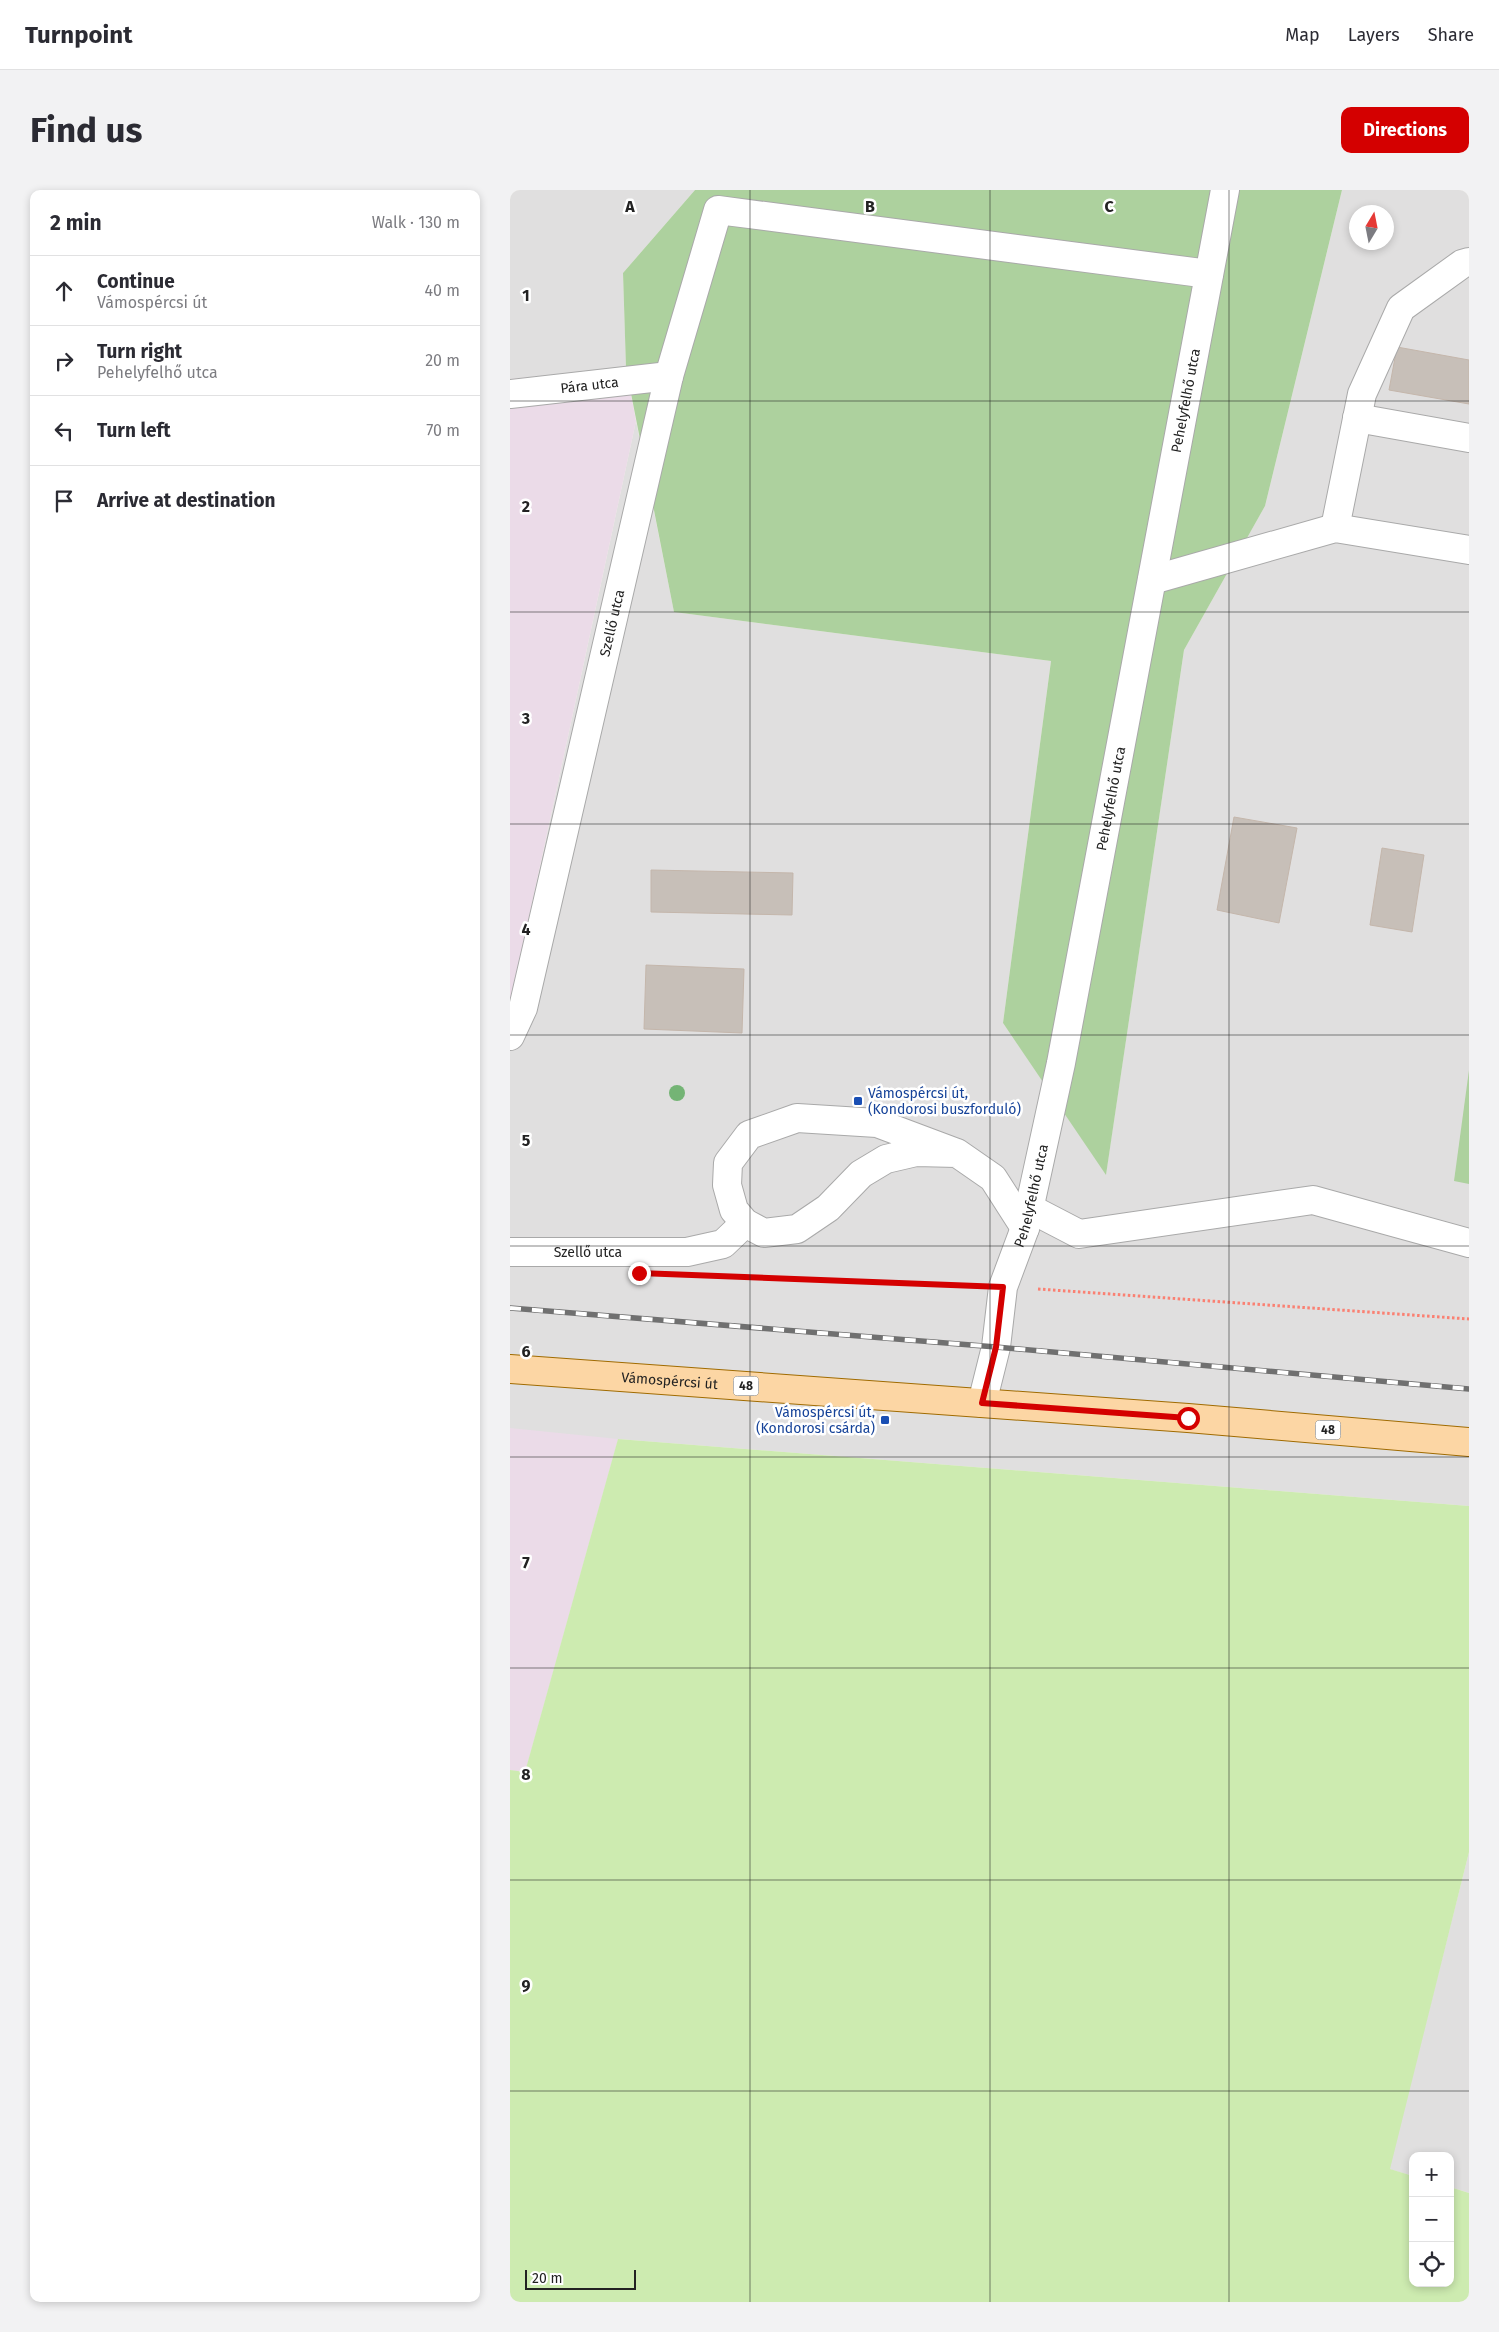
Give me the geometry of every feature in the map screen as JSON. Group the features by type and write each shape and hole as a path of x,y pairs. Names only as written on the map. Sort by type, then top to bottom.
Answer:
{"main road":[{"name":"Vámospércsi út","path":"510,1369 1188,1418 1469,1442"}],"street":[{"name":"Pehelyfelhő utca","path":"982,1403 996,1347 1003,1287 1027,1218 1061,1063 1225,190"},
{"name":"Szellő utca","path":"510,1036 523,1008 669,376 718,210 1209,274"},
{"path":"1335,528 1362,394 1401,308 1462,264 1469,262"},
{"name":"Pára utca","path":"510,394 669,376"},
{"path":"1357,418 1469,438"},
{"path":"1152,580 1335,528 1469,550"},
{"path":"957,1153 916,1152 886,1159 861,1174 828,1208 797,1229 764,1233 745,1224 734,1210 727,1185 728,1163 749,1136 797,1118 877,1123 957,1153 993,1178 1027,1218 1079,1234 1313,1200 1469,1243"},
{"name":"Szellő utca","path":"510,1252 687,1252 723,1244 745,1224"}],"path":[{"path":"728,1276 1003,1287 1469,1319"}],"shaded area":[{"path":"510,190 695,190 623,273 626,368 510,379"},
{"path":"1342,190 1469,190 1469,1506 618,1439 525,1772 510,1770 510,1006 636,421 674,612 1051,661 1003,1023 1106,1174 1184,650 1265,506"},
{"path":"626,368 636,421 510,1005 510,379"},
{"path":"510,1428 618,1439 525,1772 510,1770"},
{"path":"1469,1852 1469,2193 1454,2188 1454,2152 1409,2152 1409,2175 1389,2169"}],"green space":[{"path":"695,190 1342,190 1265,506 1184,650 1106,1175 1003,1023 1051,661 674,612 626,368 623,273"},
{"path":"1469,1070 1469,1184 1454,1181"},
{"path":"618,1439 1469,1506 1469,1852 1390,2169 1409,2175 1409,2287 1454,2287 1454,2188 1469,2193 1469,2302 510,2302 510,1770 525,1772"}],"building":[{"path":"1397,347 1469,360 1469,404 1389,390"},
{"path":"1234,817 1297,828 1279,923 1217,910"},
{"path":"1382,848 1424,855 1412,932 1370,925"},
{"path":"651,870 793,873 792,915 651,912"},
{"path":"646,965 744,969 742,1033 644,1029"}],"railway":[{"path":"510,1308 996,1347 1469,1389"}],"place":[{"name":"Vámospércsi út, (Kondorosi buszforduló)","path":"858,1101"},
{"name":"Vámospércsi út, (Kondorosi csárda)","path":"885,1420"}],"route":[{"path":"639,1273 1003,1287 996,1347 982,1403 1188,1418"}]}
